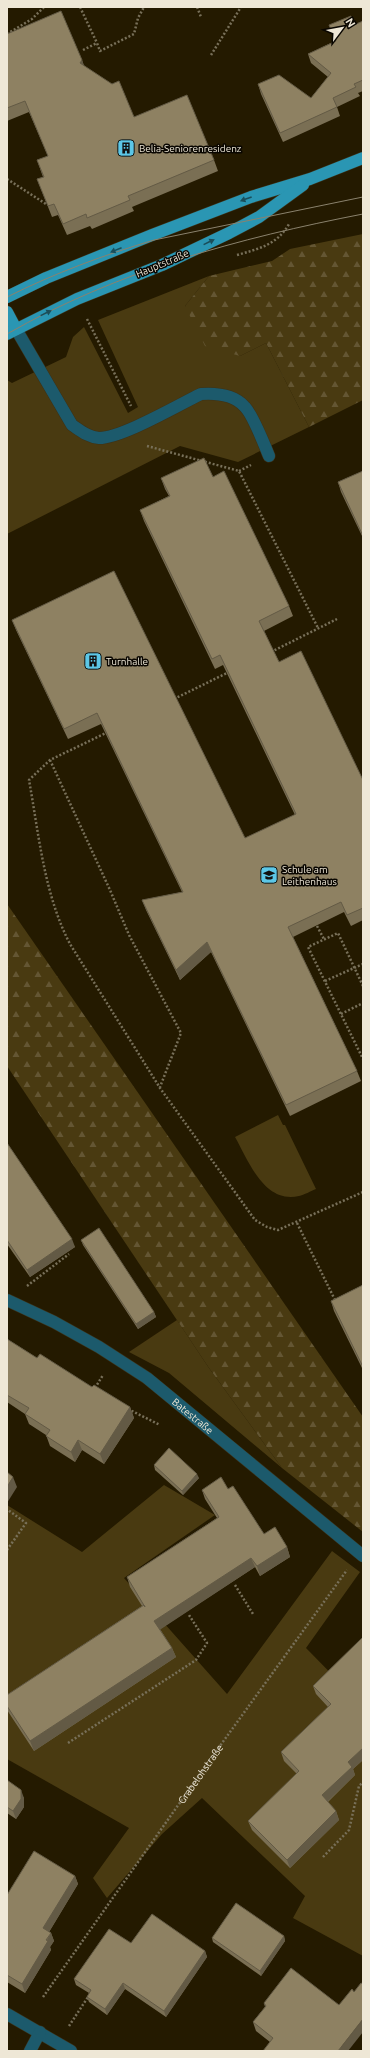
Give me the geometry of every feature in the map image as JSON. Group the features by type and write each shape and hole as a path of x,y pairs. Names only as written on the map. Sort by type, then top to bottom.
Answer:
{"main road":[{"name":"Hauptstraße","path":"7,297 64,271 152,235 251,197 310,179 363,158"},
{"name":"Hauptstraße","path":"11,331 77,299 162,265 259,217 310,179"},
{"path":"7,312 11,331"}],"street":[{"path":"11,331 72,425 86,435 100,438 136,426 201,394 214,393 229,396 245,406 269,456"},
{"name":"Batestraße","path":"11,1301 93,1344 147,1378 362,1555"},
{"path":"7,2014 71,2051"},
{"path":"30,2051 40,2032"}],"path":[{"path":"7,34 32,19 44,7"},
{"path":"80,7 100,51 134,34 144,7"},
{"path":"197,7 201,17"},
{"path":"211,56 241,7"},
{"path":"83,50 97,43"},
{"path":"7,179 46,204"},
{"path":"87,319 130,404 136,426 148,447 239,471 318,628"},
{"path":"269,653 337,619"},
{"path":"170,702 233,670"},
{"path":"110,731 50,760 29,780 52,902 60,925 70,944 160,1088 255,1220 267,1227 278,1230 297,1223 363,1192"},
{"path":"50,760 129,935 181,1033 160,1088"},
{"path":"317,926 324,940"},
{"path":"363,986 338,932 308,947 363,1059"},
{"path":"325,981 363,964"},
{"path":"341,1014 363,1003"},
{"path":"297,1223 335,1300 342,1297"},
{"path":"11,1301 24,1288 70,1254"},
{"path":"101,1393 94,1389 103,1375"},
{"path":"121,1405 160,1425"},
{"path":"7,1550 26,1523 8,1510"},
{"name":"Grabelohstraße","path":"43,1996 222,1744 362,1555"},
{"path":"234,1585 253,1614"},
{"path":"68,1743 196,1660 207,1643 189,1615"},
{"path":"323,1857 349,1830 360,1786 363,1782"},
{"path":"58,2043 90,1994"}],"green space":[{"path":"363,234 363,400 309,427 266,343 240,356 205,346 185,306 209,276 272,261 290,249"},
{"path":"209,276 185,306 240,356 266,343 309,427 238,462 180,446 7,534 7,380 12,383 66,357 73,337 84,327 128,413 138,407 98,320"},
{"path":"7,904 363,1417 363,1532 282,1468 209,1368 7,1066"},
{"path":"278,1115 283,1125 285,1125 316,1189 299,1196 287,1197 276,1193 267,1187 252,1168 235,1137"},
{"path":"177,1320 209,1368 282,1468 169,1373 129,1352"},
{"path":"164,1485 215,1515 124,1578 227,1694 332,1551 360,1572 306,1648 363,1706 363,1956 293,1918 305,1896 202,1798 162,1834 107,1898 93,1878 129,1828 7,1759 7,1505 82,1552"}],"building":[{"name":"Belia-Seniorenresidenz","path":"61,11 82,60 80,63 112,84 119,81 134,117 187,95 214,160 128,196 130,200 87,218 86,214 63,224 54,204 48,206 37,179 44,177 37,160 48,156 25,101 7,108 7,34"},
{"path":"351,16 354,25 363,21 363,80 354,84 356,87 333,98 337,107 280,133 258,84 279,75 311,98 331,73 308,54 336,41 329,25"},
{"path":"204,458 213,477 224,471 289,606 259,621 279,662 301,651 363,780 363,908 347,915 341,902 288,927 357,1071 286,1105 207,942 176,970 142,900 183,892 97,713 64,729 12,620 114,571 245,838 296,814 220,655 212,659 140,510 170,496 161,478"},
{"path":"363,471 363,536 338,482"},
{"path":"7,1143 72,1239 27,1270 7,1240"},
{"path":"99,1228 154,1312 136,1324 81,1240"},
{"path":"363,1285 363,1367 331,1301"},
{"path":"7,1339 37,1358 40,1354 92,1387 94,1385 130,1407 100,1454 78,1440 71,1452 46,1436 50,1430 25,1414 29,1408 7,1395"},
{"path":"169,1448 197,1474 182,1491 154,1465"},
{"path":"7,1472 13,1477 7,1487"},
{"path":"221,1477 228,1489 233,1486 264,1534 275,1527 287,1547 257,1566 251,1558 154,1621 172,1648 30,1741 7,1706 7,1695 144,1605 127,1577 219,1517 202,1490"},
{"path":"363,1637 363,1748 348,1762 352,1767 322,1795 336,1811 287,1860 248,1821 299,1771 281,1752 331,1704 313,1686"},
{"path":"7,1780 21,1790 21,1799 13,1811 7,1807"},
{"path":"34,1851 75,1876 43,1928 51,1933 46,1940 48,1941 22,1984 7,1975 7,1895"},
{"path":"236,1903 284,1936 260,1971 212,1938"},
{"path":"152,1914 205,1951 164,2011 123,1983 105,2009 87,1997 91,1990 74,1979 109,1929 131,1943"},
{"path":"291,1968 339,2005 352,1989 354,1992 361,1983 363,1984 363,2019 338,2051 263,2051 273,2038 253,2022 266,2006 264,2003"}],"tram line":[{"path":"7,297 80,265 154,240 363,197"},
{"path":"7,334 92,292 180,259 271,234 363,214"}],"place":[{"name":"Belia-Seniorenresidenz","path":"126,148"},
{"name":"Turnhalle","path":"93,661"},
{"name":"Schule am Leithenhaus","path":"269,875"}]}
